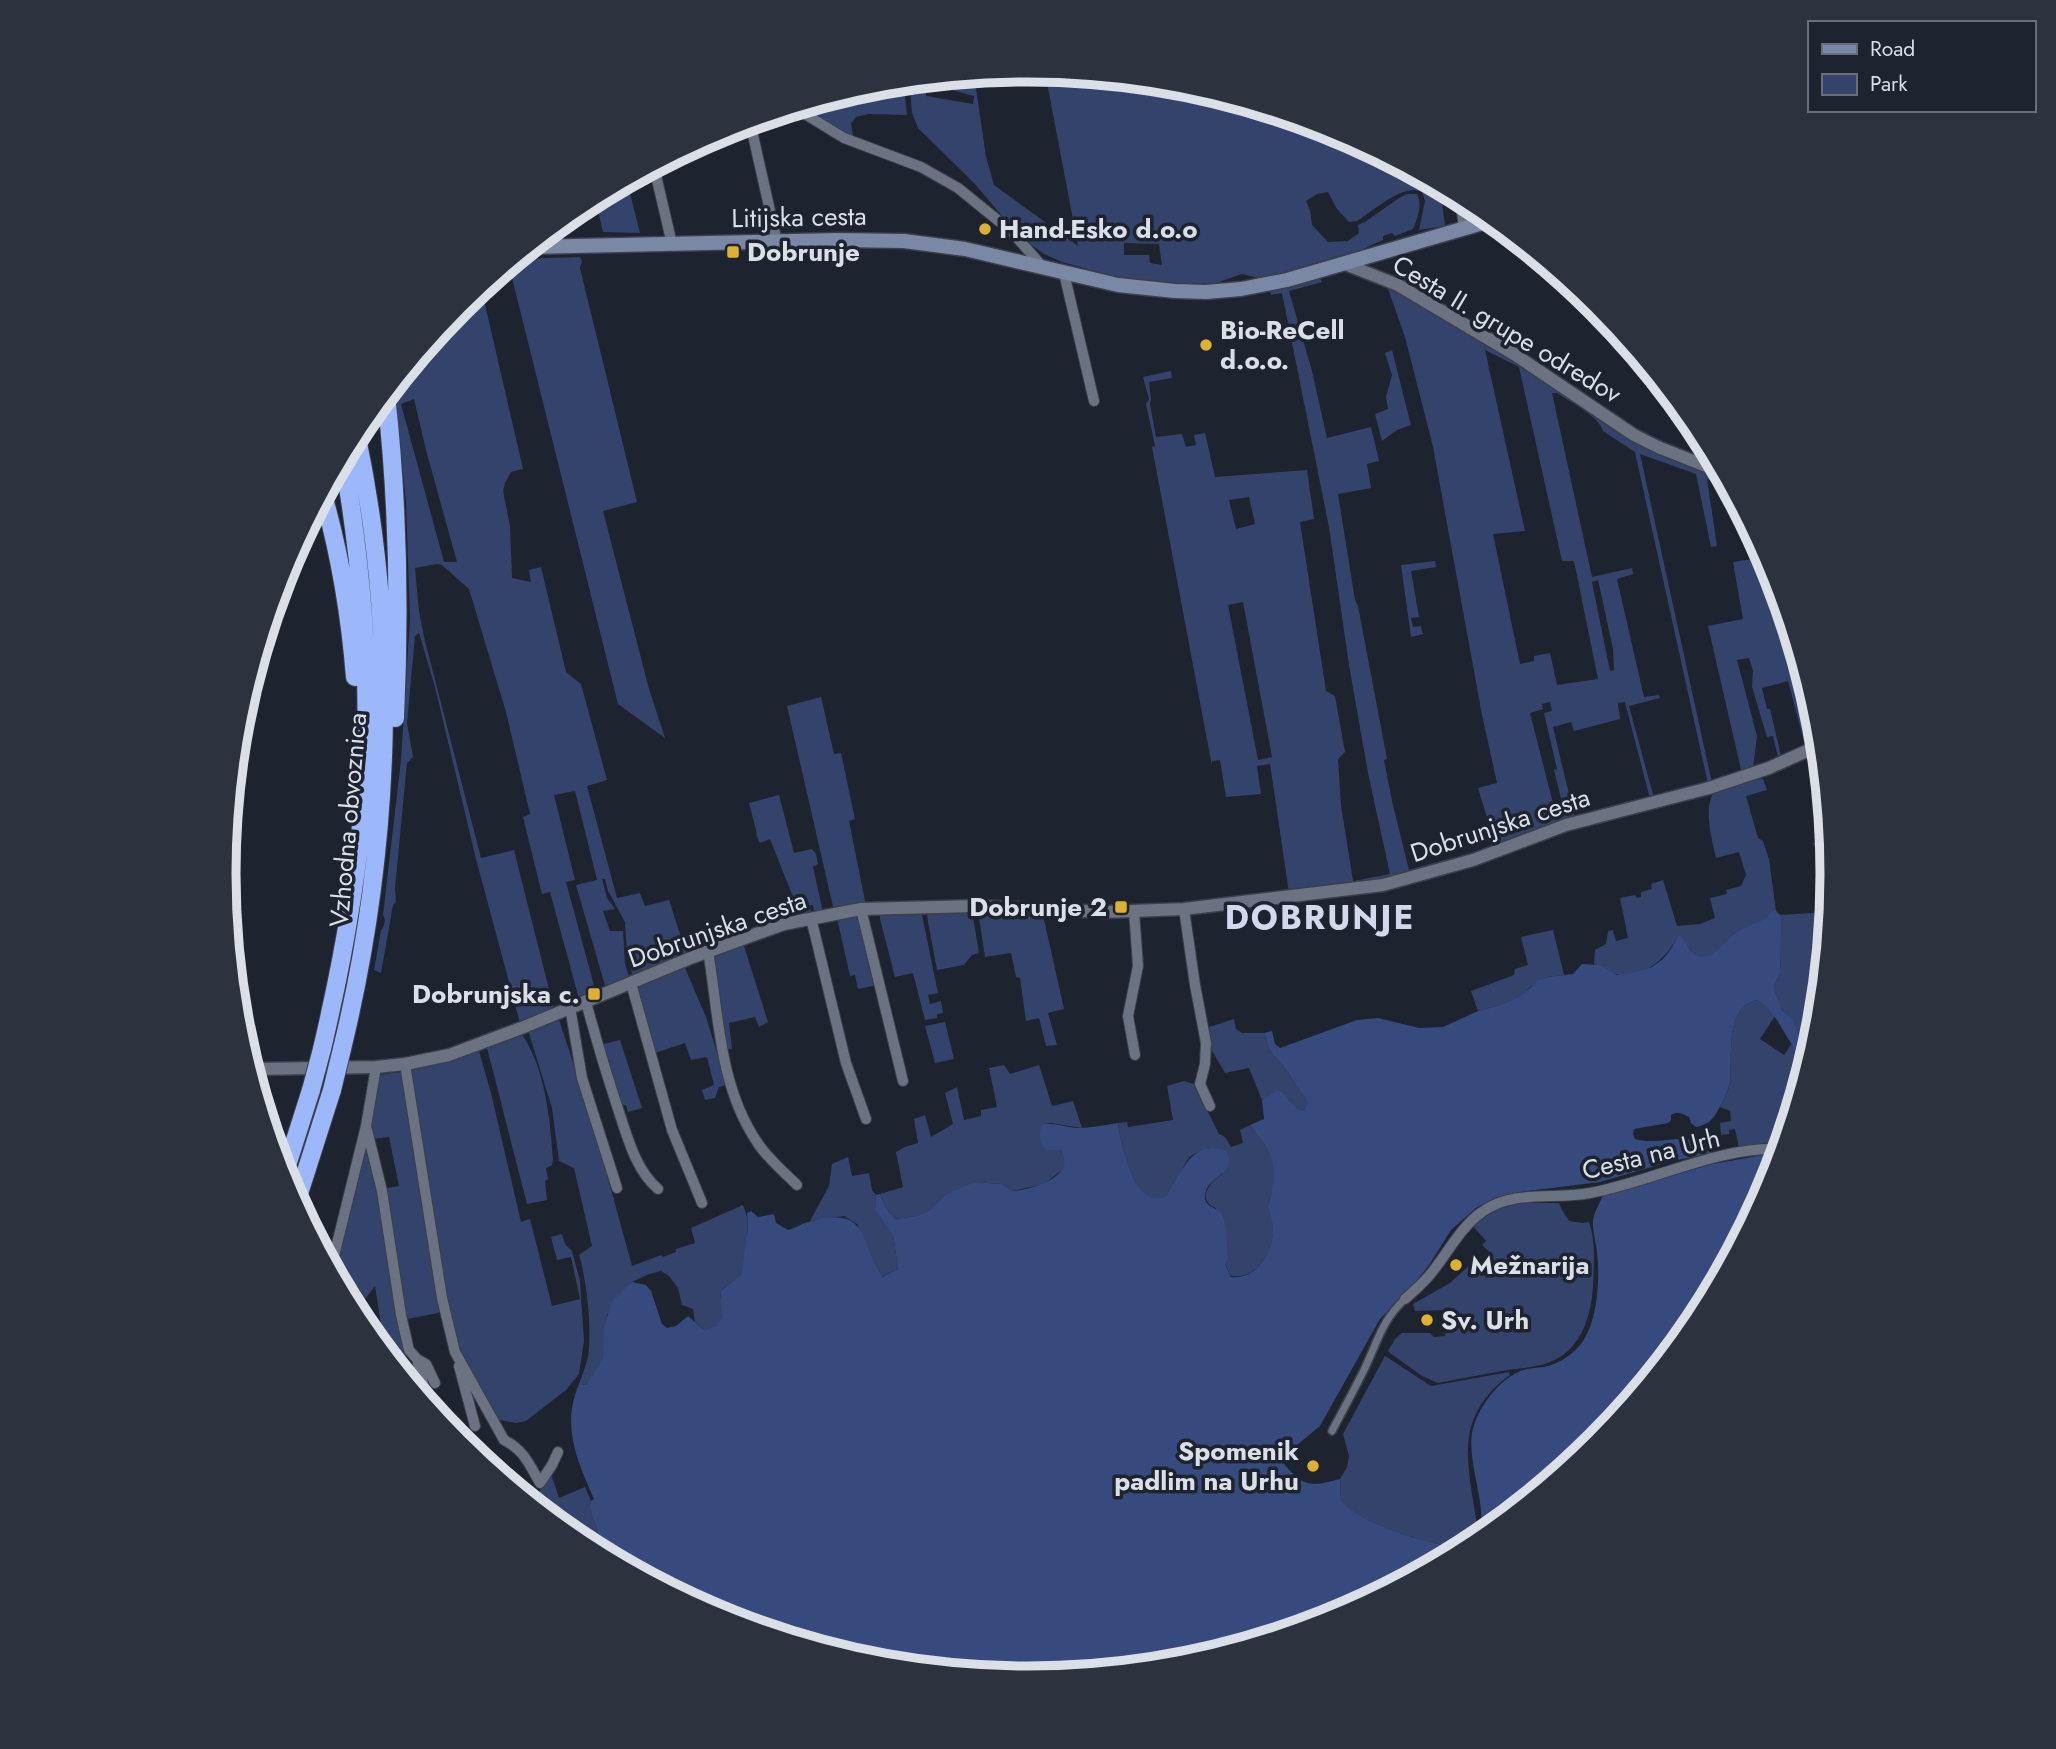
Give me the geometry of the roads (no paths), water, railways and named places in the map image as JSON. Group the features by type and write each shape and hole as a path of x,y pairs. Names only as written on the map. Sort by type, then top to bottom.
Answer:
{"highway":[{"path":"326,507 337,550 349,623 356,697 357,774 372,804 391,780 396,686 398,609 394,481 387,408"},
{"name":"Vzhodna obvoznica","path":"289,1159 322,1049 384,737 382,636 373,536 359,450"},
{"name":"Vzhodna obvoznica","path":"301,1188 332,1090 353,1007 369,915 372,804 366,734 365,647 357,548 345,472"}],"main road":[{"name":"Litijska cesta","path":"545,247 871,241 927,243 965,249 1118,285 1206,292 1264,285 1479,224"}],"street":[{"path":"805,114 844,138 921,167 958,188 1011,231 1043,267"},
{"path":"752,132 777,242"},
{"path":"656,175 672,244"},
{"path":"1462,212 1464,228"},
{"name":"Cesta II. grupe odredov","path":"1345,264 1398,285 1514,354 1634,435 1707,466"},
{"path":"1064,273 1094,401"},
{"name":"Dobrunjska cesta","path":"260,1069 376,1068 449,1055 708,951 784,924 861,909 976,906 1069,911 1184,909 1350,890 1407,879 1473,860 1566,825 1729,781 1769,768 1810,750"},
{"path":"861,909 903,1081"},
{"path":"1184,909 1206,1044 1200,1084 1210,1106"},
{"path":"1134,911 1138,966 1128,1016 1135,1055"},
{"path":"811,918 846,1063 866,1119"},
{"path":"708,951 722,1054 738,1109 763,1152 797,1185"},
{"path":"631,983 672,1130 702,1203"},
{"path":"586,1002 608,1080 630,1143 641,1170 658,1189"},
{"path":"570,1007 582,1078 617,1188"},
{"path":"405,1064 442,1298 475,1426"},
{"path":"334,1256 366,1126 376,1068"},
{"path":"366,1126 382,1191 408,1350 416,1359 426,1364 435,1383"},
{"name":"Cesta na Urh","path":"1405,1299 1429,1276 1471,1221 1493,1205 1522,1197 1589,1193 1716,1157 1771,1148"},
{"path":"1332,1432 1385,1323 1392,1311 1405,1299"},
{"path":"455,1352 504,1440 517,1446 540,1483 558,1452"},
{"path":"416,1359 424,1387"}],"place":[{"name":"Hand-Esko d.o.o","path":"985,229"},
{"name":"Dobrunje","path":"733,252"},
{"name":"Bio-ReCell d.o.o.","path":"1206,345"},
{"name":"Dobrunje 2","path":"1121,907"},
{"name":"Dobrunjska c.","path":"594,994"},
{"name":"Mežnarija","path":"1456,1265"},
{"name":"Sv. Urh","path":"1427,1320"},
{"name":"Spomenik padlim na Urhu","path":"1313,1466"}],"district":[{"name":"DOBRUNJE","path":"1320,917"}]}
